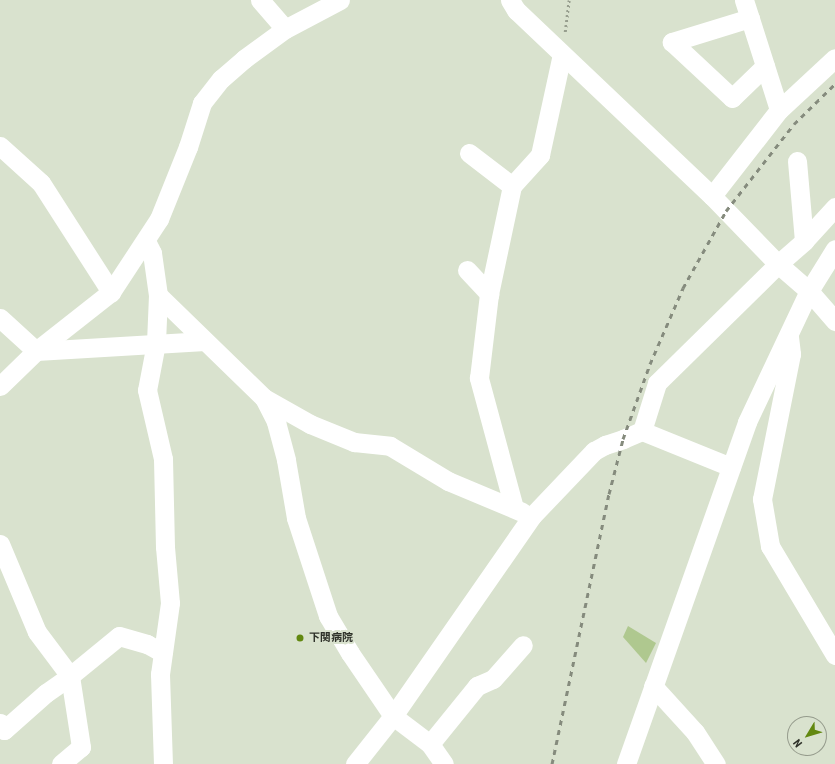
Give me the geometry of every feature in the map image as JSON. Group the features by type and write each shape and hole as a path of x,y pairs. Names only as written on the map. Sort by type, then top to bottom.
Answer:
{"street":[{"path":"260,0 285,29"},
{"path":"0,386 36,351 111,292 146,241 159,219 188,146 202,103 221,79 244,59 285,29 340,0"},
{"path":"510,0 516,10 712,196 778,264 809,291 835,321"},
{"path":"744,0 779,110"},
{"path":"750,18 672,42 732,98 765,66"},
{"path":"514,508 479,378 489,294 512,186 540,155 562,54"},
{"path":"712,196 779,110 835,58"},
{"path":"0,146 41,183 111,292"},
{"path":"469,153 512,186"},
{"path":"797,161 804,241"},
{"path":"355,764 393,716 532,516 594,451 605,445 623,440 642,431 657,383 778,264 804,241 835,207"},
{"path":"146,241 152,253 158,295 156,343 147,390 163,459 165,547 170,603 160,674 162,764"},
{"path":"626,764 747,422 809,291 835,249"},
{"path":"467,270 489,294"},
{"path":"158,295 264,398 310,424 354,442 390,446 448,481 532,516"},
{"path":"0,318 36,351 205,341"},
{"path":"788,334 791,354 762,499 770,546 835,655"},
{"path":"264,398 276,422 286,460 296,518 328,616 350,653 393,716 430,744 444,764"},
{"path":"642,431 731,467"},
{"path":"0,544 37,632 70,676 81,747 61,764"},
{"path":"0,723 4,730 46,693 70,676 119,636 147,644 163,653"},
{"path":"430,744 477,686 493,679 523,645"},
{"path":"653,686 695,732 716,764"}],"path":[{"path":"562,54 569,0"}],"green space":[{"path":"628,626 656,643 646,663 623,637"}],"railway":[{"path":"552,764 609,494 623,439 650,364 683,288 726,211 794,124 835,84"}],"place":[{"name":"下関病院","path":"300,638"}]}
